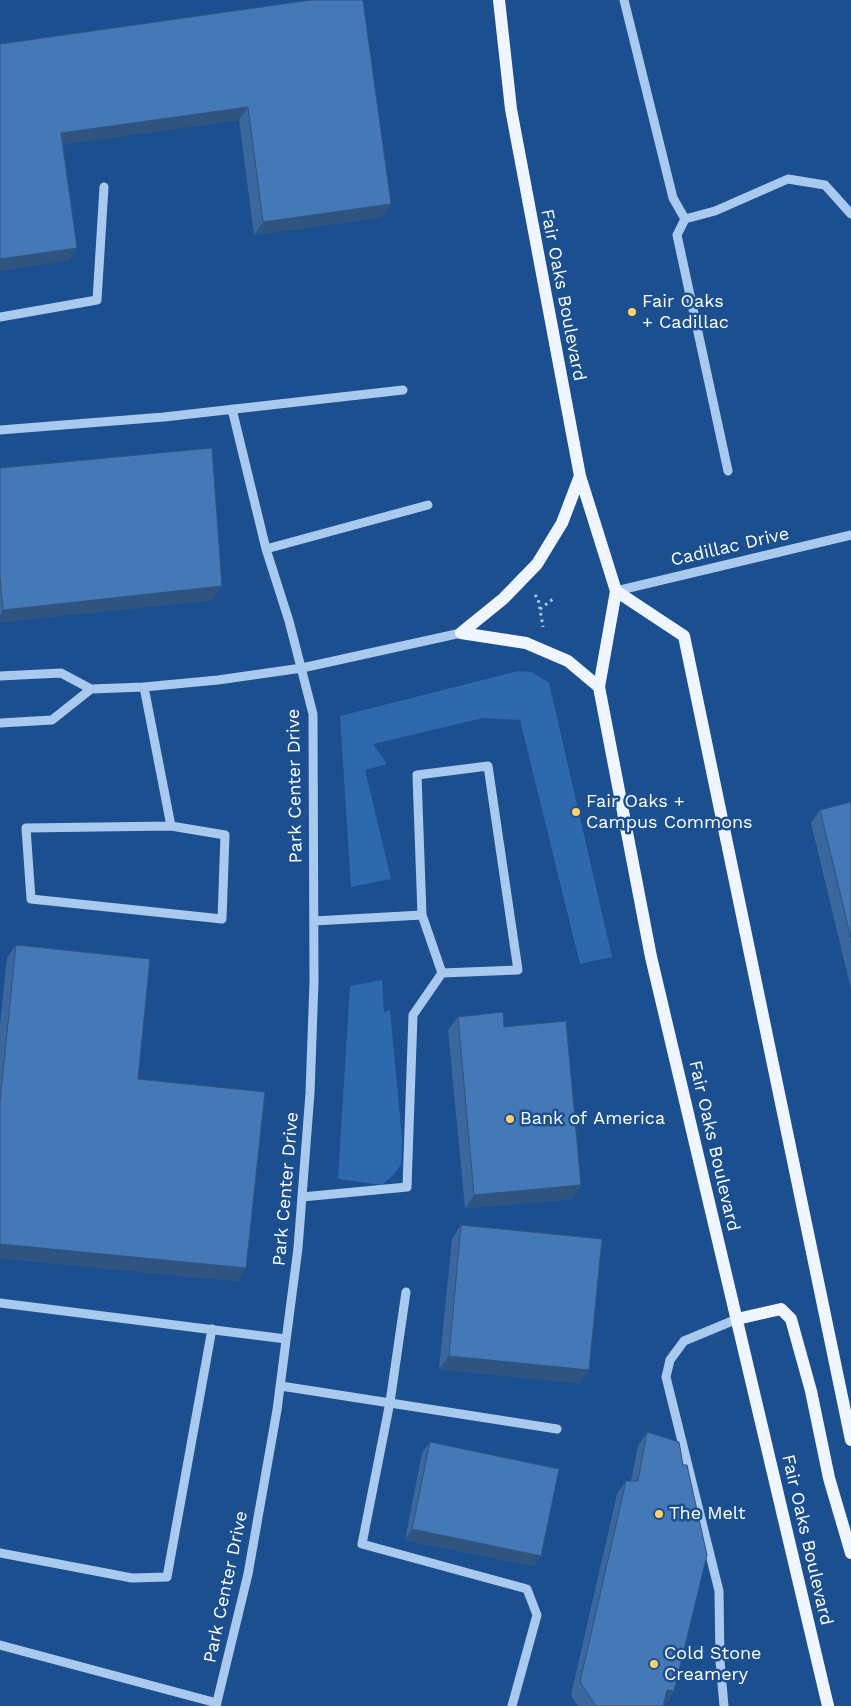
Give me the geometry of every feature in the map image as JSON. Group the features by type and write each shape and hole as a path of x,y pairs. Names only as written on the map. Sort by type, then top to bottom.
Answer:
{"main road":[{"name":"Fair Oaks Boulevard","path":"499,0 511,109 580,476 616,591 599,687 651,957 828,1706"},
{"path":"461,633 503,599 537,564 562,522 580,476"},
{"path":"616,591 684,636 851,1440"},
{"path":"461,633 526,643 568,661 599,687"},
{"path":"737,1319 781,1309 791,1319 811,1391 829,1478 851,1553"}],"street":[{"path":"624,0 673,198 685,219"},
{"path":"728,471 677,236 685,219 715,211 788,179 825,186 851,214"},
{"path":"0,317 97,300 104,187"},
{"path":"0,430 232,409 403,390"},
{"name":"Park Center Drive","path":"216,1704 248,1574 281,1386 298,1248 310,1093 314,982 313,714 302,668 266,549 232,409"},
{"path":"266,549 428,505"},
{"name":"Cadillac Drive","path":"616,591 851,536"},
{"path":"0,676 61,673 91,689 144,687 218,680 302,668 461,633"},
{"path":"144,687 171,826"},
{"path":"0,723 52,720 91,689"},
{"path":"488,766 518,970 442,973 422,915 417,775 488,766"},
{"path":"171,826 225,835 222,919 31,898 26,828 171,826"},
{"path":"314,921 422,915"},
{"path":"302,1197 407,1186 413,1015 442,973"},
{"path":"406,1292 390,1402 362,1544 527,1589 537,1616 512,1706"},
{"path":"0,1303 286,1339"},
{"path":"724,1706 720,1661 719,1591 666,1377 670,1360 684,1342 737,1319"},
{"path":"0,1553 132,1578 167,1577 212,1329"},
{"path":"281,1386 557,1429"},
{"path":"0,1644 216,1704"}],"path":[{"path":"532,591 538,598 544,634"},
{"path":"540,609 553,599"}],"shaded area":[{"path":"518,671 531,672 549,683 612,957 580,964 520,720 483,718 373,744 387,764 365,770 391,879 351,887 340,716"},
{"path":"382,980 384,1012 390,1010 402,1138 401,1165 382,1185 338,1179 350,986"}],"building":[{"path":"311,0 363,0 391,204 263,222 248,107 61,133 77,248 0,259 0,44"},
{"path":"212,448 222,586 3,610 0,577 0,468"},
{"path":"851,802 851,938 820,810"},
{"path":"16,945 150,959 138,1079 265,1092 246,1268 0,1244 0,1101"},
{"name":"Bank of America","path":"503,1012 504,1027 566,1021 581,1185 474,1195 458,1017"},
{"path":"461,1225 602,1239 589,1370 449,1356"},
{"path":"647,1432 679,1442 683,1465 687,1465 707,1555 674,1691 667,1690 663,1706 596,1706 580,1682 626,1481 638,1481"},
{"path":"430,1442 559,1469 541,1556 412,1529"}],"place":[{"name":"Fair Oaks + Cadillac","path":"632,312"},
{"name":"Fair Oaks + Campus Commons","path":"576,812"},
{"name":"Bank of America","path":"510,1119"},
{"name":"The Melt","path":"659,1514"},
{"name":"Cold Stone Creamery","path":"654,1664"}]}
